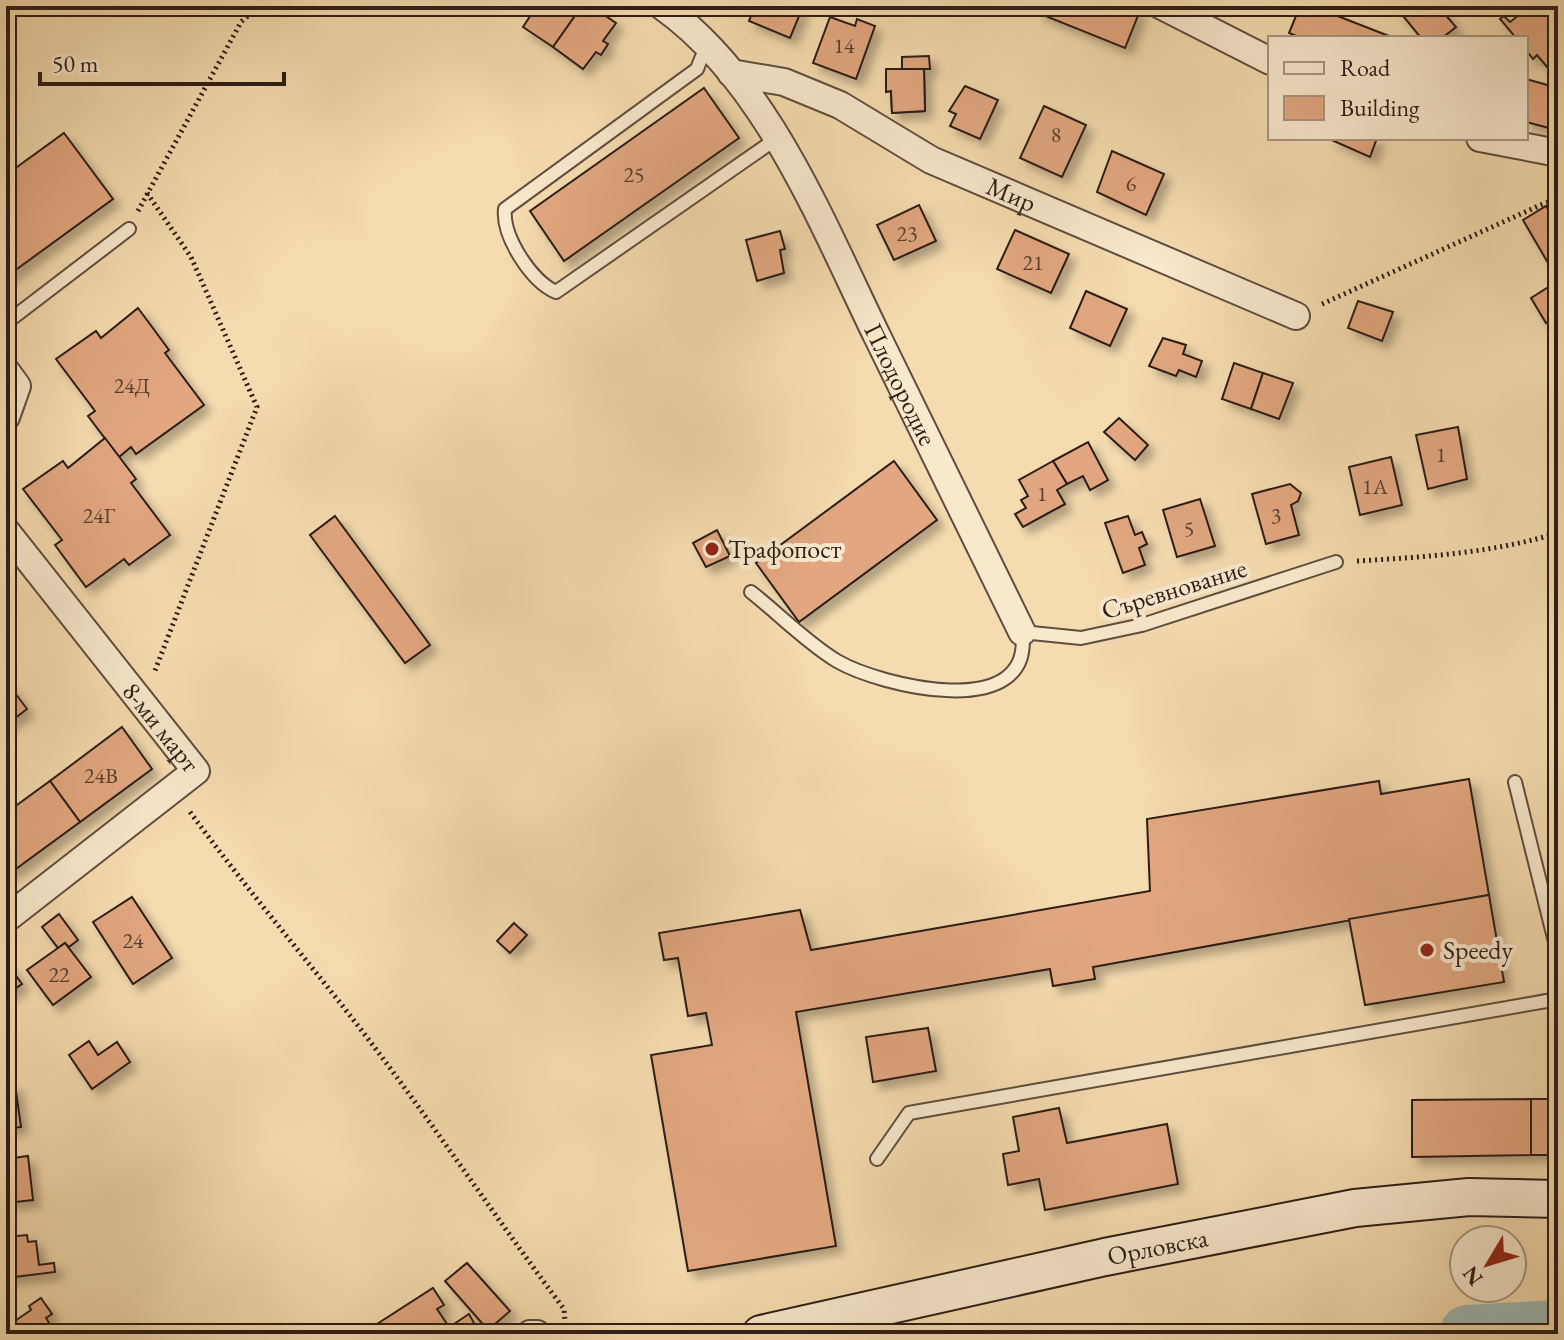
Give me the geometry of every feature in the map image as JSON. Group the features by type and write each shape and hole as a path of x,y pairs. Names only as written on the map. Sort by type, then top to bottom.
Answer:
{"street":[{"path":"662,6 707,44 776,139"},
{"path":"1162,6 1268,60"},
{"name":"Мир","path":"731,73 784,82 840,105 931,160 1296,316"},
{"name":"Плодородие","path":"776,139 802,182 1022,632"},
{"path":"1490,140 1558,153"},
{"path":"6,371 17,386 6,417"},
{"name":"8-ми март","path":"6,531 196,771 6,919"},
{"name":"Орловска","path":"761,1334 1105,1257 1355,1208 1469,1197 1558,1199"},
{"path":"530,1334 537,1334"}],"lane":[{"path":"707,44 697,69 505,209 503,224 543,286 556,292 776,139"},
{"path":"6,323 129,229"},
{"name":"Съревнование","path":"1022,632 1081,638 1142,625 1336,562"},
{"path":"751,592 838,661 918,690 965,692 1004,679 1019,660 1024,644 1022,632"},
{"path":"1515,782 1558,954"},
{"path":"877,1159 909,1113 1558,999"}],"path":[{"path":"143,703 257,407 191,257 147,193 241,22 259,6"},
{"path":"1296,316 1545,203 1558,200"},
{"path":"1336,562 1449,556 1521,544 1558,533"},
{"path":"174,789 249,893 351,1017 443,1140 564,1309 566,1334"}],"building":[{"path":"528,6 582,6 553,47 523,27 534,10"},
{"path":"582,6 591,6 616,23 603,41 608,44 601,55 596,52 583,69 553,47"},
{"path":"755,6 802,9 790,38 749,21"},
{"path":"1036,6 1124,6 1139,13 1125,48 1038,13 1040,8"},
{"path":"1300,6 1312,6 1389,36 1296,36 1289,33"},
{"path":"1395,6 1438,6 1456,27 1445,36 1419,36"},
{"path":"1538,6 1558,6 1558,80 1537,55 1533,59 1528,53 1528,36 1514,36 1500,19 1504,16 1510,22 1529,7 1532,11"},
{"path":"830,17 855,26 857,19 875,26 856,79 813,63"},
{"path":"929,56 930,69 924,69 925,111 892,113 891,91 886,92 886,69 902,69 902,57"},
{"path":"886,69 924,69 925,111 892,113 891,91 886,92"},
{"path":"1528,80 1558,88 1553,129 1528,123"},
{"path":"965,86 998,100 980,139 950,126 956,114 949,111"},
{"path":"704,88 739,138 564,261 530,211"},
{"path":"1044,106 1086,125 1062,177 1020,158"},
{"path":"64,133 113,199 6,277 6,175"},
{"path":"1332,140 1376,140 1370,157"},
{"path":"1112,151 1164,174 1146,215 1097,192"},
{"path":"919,205 936,241 894,260 877,225"},
{"path":"1546,206 1558,226 1558,280 1523,220"},
{"path":"1015,230 1069,254 1051,293 997,269"},
{"path":"780,231 785,249 780,250 784,273 757,281 746,240"},
{"path":"1558,281 1558,315 1546,323 1531,298"},
{"path":"1086,291 1127,309 1110,346 1070,328"},
{"path":"1358,301 1393,312 1382,341 1348,328"},
{"path":"138,308 169,350 165,353 204,405 136,454 131,447 119,457 88,416 95,411 56,359 96,331 101,338"},
{"path":"1163,338 1186,345 1183,354 1202,361 1196,377 1179,370 1176,376 1149,366"},
{"path":"1234,363 1263,373 1251,409 1222,399"},
{"path":"1263,373 1293,383 1279,419 1251,409"},
{"path":"1119,418 1148,445 1135,460 1104,432"},
{"path":"1458,427 1467,479 1428,489 1416,435"},
{"path":"105,438 136,479 131,483 170,535 129,565 124,559 86,587 55,545 62,540 23,489 63,461 68,468"},
{"path":"1088,442 1108,480 1090,490 1083,476 1067,484 1053,461"},
{"path":"1391,457 1402,505 1360,515 1349,467"},
{"path":"894,461 937,520 799,622 756,563"},
{"path":"1053,461 1067,484 1057,490 1065,504 1023,527 1015,514 1026,508 1021,500 1028,496 1019,480"},
{"path":"1290,484 1301,493 1298,501 1291,505 1299,535 1266,544 1252,494"},
{"path":"1200,499 1215,546 1177,557 1163,510"},
{"path":"335,516 430,645 405,663 310,535"},
{"path":"1128,516 1135,535 1142,532 1147,544 1139,548 1145,565 1123,573 1105,523"},
{"name":"Трафопост","path":"717,530 730,556 706,567 693,543"},
{"path":"6,681 27,709 6,725"},
{"path":"122,727 152,769 80,822 50,781"},
{"path":"1469,779 1489,895 1093,967 1095,979 1053,986 1050,969 796,1012 836,1246 688,1271 651,1055 712,1045 706,1013 688,1016 678,958 664,960 659,933 800,910 811,950 1150,891 1147,819 1379,781 1381,794"},
{"path":"50,781 80,822 9,874 6,869 6,813"},
{"name":"Speedy","path":"1489,895 1504,982 1365,1005 1349,919"},
{"path":"132,897 172,958 133,984 93,922"},
{"path":"59,914 78,940 69,947 65,943 58,948 42,927"},
{"path":"514,923 527,935 510,953 497,941"},
{"path":"65,943 91,977 53,1005 27,970"},
{"path":"6,962 22,984 6,995"},
{"path":"928,1028 936,1071 873,1082 866,1037"},
{"path":"89,1041 98,1055 117,1042 130,1062 92,1089 69,1055"},
{"path":"15,1084 21,1127 6,1129 6,1086"},
{"path":"1531,1099 1531,1155 1412,1157 1412,1100"},
{"path":"1531,1099 1548,1099 1548,1155 1531,1155"},
{"path":"1059,1108 1067,1143 1167,1124 1178,1184 1045,1210 1039,1179 1008,1185 1003,1154 1019,1151 1013,1117"},
{"path":"28,1156 33,1200 6,1203 6,1159"},
{"path":"27,1235 28,1242 36,1241 39,1265 54,1263 55,1272 6,1278 6,1237"},
{"path":"467,1263 510,1311 488,1330 445,1281"},
{"path":"433,1288 444,1305 437,1309 447,1324 431,1334 384,1334 377,1324"},
{"path":"41,1298 52,1314 46,1318 56,1334 6,1334 6,1327 31,1310 29,1306"},
{"path":"469,1314 480,1334 456,1334 451,1326"}],"waterway":[{"path":"1468,1334 1558,1329"}],"place":[{"name":"Трафопост","path":"712,549"},
{"name":"Speedy","path":"1427,950"}]}
